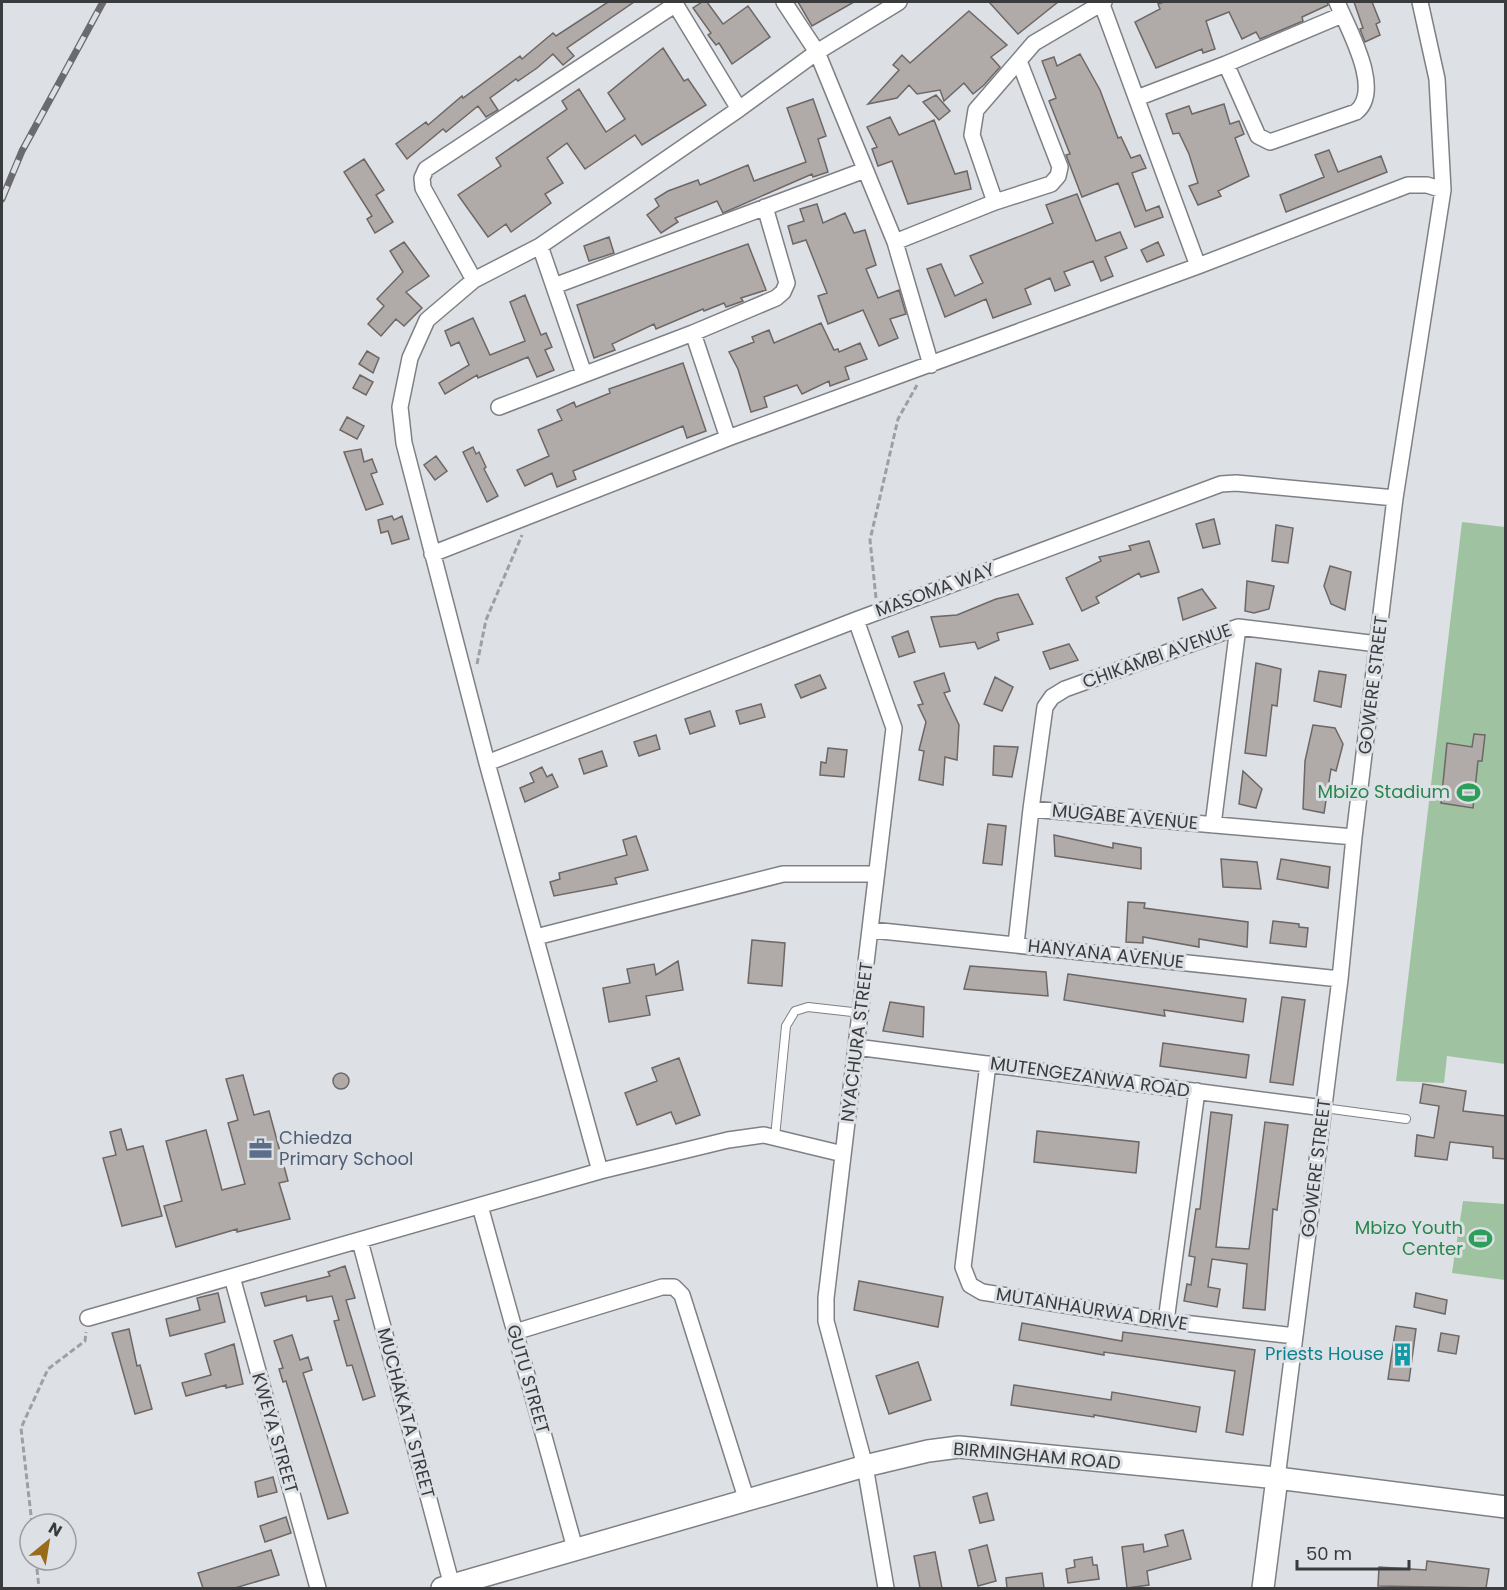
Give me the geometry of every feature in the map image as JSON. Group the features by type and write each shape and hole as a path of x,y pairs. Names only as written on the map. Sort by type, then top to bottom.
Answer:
{"street":[{"path":"784,2 818,52 895,242 931,365"},
{"path":"994,202 972,135 972,124 976,111 1034,43 1102,2 1197,266"},
{"name":"GOWERE STREET","path":"1277,1478 1340,979 1354,837 1395,498 1443,190 1437,79 1420,2"},
{"path":"474,280 423,188 422,178 426,169 675,3 739,109"},
{"path":"600,1172 468,693 404,443 400,407 410,358 427,320 474,280 540,246 818,52 893,3"},
{"path":"1137,98 1226,64 1340,8 1356,46 1366,83 1361,108 1347,116 1270,142 1263,141 1258,136 1226,64"},
{"path":"895,242 994,202 1051,184 1058,176 1060,167 1019,61"},
{"path":"554,286 865,170"},
{"path":"432,555 729,438 1197,266 1408,185 1426,184 1443,190"},
{"path":"499,406 693,333 783,292 787,283 765,207"},
{"path":"540,246 584,374"},
{"path":"693,333 729,438"},
{"name":"MASOMA WAY","path":"487,763 878,611 1221,484 1236,483 1395,498"},
{"name":"NYACHURA STREET","path":"856,620 894,729 876,874 872,930 826,1298 826,1321 865,1466 886,1588"},
{"path":"1213,825 1238,627"},
{"name":"CHIKAMBI AVENUE","path":"1031,809 1045,707 1052,697 1065,689 1238,627 1378,644"},
{"name":"MUGABE AVENUE","path":"1016,944 1031,809 1354,837"},
{"path":"536,938 783,874 876,874"},
{"name":"HANYANA AVENUE","path":"872,930 1340,979"},
{"name":"MUTENGEZANWA ROAD","path":"856,1047 1324,1108"},
{"name":"MUTANHAURWA DRIVE","path":"988,1064 963,1268 970,1285 982,1292 1166,1321 1295,1336"},
{"path":"1166,1321 1197,1091"},
{"path":"88,1318 600,1172 728,1140 764,1135 843,1154"},
{"name":"GUTU STREET","path":"480,1206 576,1552"},
{"name":"MUCHAKATA STREET","path":"360,1241 447,1587"},
{"name":"KWEYA STREET","path":"231,1278 318,1588"},
{"path":"515,1332 662,1287 674,1287 682,1295 747,1501"},
{"name":"BIRMINGHAM ROAD","path":"447,1587 576,1552 865,1466 928,1451 959,1448 1277,1478 1506,1507"},
{"path":"1263,1588 1277,1478"}],"lane":[{"path":"775,1137 786,1026 795,1011 808,1006 861,1013"},
{"path":"1324,1108 1406,1119"}],"path":[{"path":"878,611 870,540 898,419 911,393 931,365"},
{"path":"468,693 486,620 496,592 510,567 528,517"},
{"path":"31,1512 21,1428 48,1369 85,1341 88,1318"},
{"path":"37,1572 39,1588"}],"green space":[{"name":"Mbizo Stadium","path":"1462,522 1505,527 1505,1064 1447,1056 1444,1083 1396,1081"},
{"name":"Mbizo Youth Center","path":"1463,1201 1505,1204 1505,1280 1452,1273"}],"building":[{"path":"608,2 634,2 567,48 574,56 563,65 553,54 537,68 518,81 516,79 490,98 498,110 486,117 478,106 446,132 443,129 407,159 396,144 426,122 428,125 462,96 463,98 520,56 522,59 553,33 556,36"},
{"path":"702,2 707,2 723,24 748,6 770,37 732,64 719,43 716,45 708,35 711,33 693,8"},
{"path":"798,2 854,2 812,26"},
{"path":"989,2 1058,2 1018,34"},
{"path":"1164,2 1327,2 1328,5 1302,17 1303,21 1260,39 1256,32 1242,39 1229,12 1206,21 1215,49 1203,53 1202,49 1156,68 1135,22 1160,9 1158,4"},
{"path":"1354,2 1372,2 1380,22 1376,24 1380,35 1365,42"},
{"path":"969,11 1007,45 991,57 1000,67 984,85 973,94 964,83 944,101 940,90 917,94 909,85 897,98 868,104 899,70 893,65 902,55 910,63"},
{"path":"663,48 684,81 688,79 706,105 642,145 635,135 585,169 567,143 547,158 563,183 545,194 551,203 511,232 506,224 488,237 458,195 501,166 496,158 567,109 562,101 579,89 606,132 625,119 608,93"},
{"path":"1080,54 1100,90 1118,138 1121,137 1131,158 1140,155 1146,168 1132,173 1146,211 1159,206 1163,217 1135,227 1118,183 1082,197 1066,155 1070,154 1049,101 1056,98 1042,61 1054,57 1057,66"},
{"path":"936,95 950,111 939,120 923,102"},
{"path":"813,99 826,136 818,139 828,172 813,177 812,174 723,213 717,201 675,218 678,222 661,233 647,215 659,206 655,199 668,191 698,180 700,185 748,165 754,181 806,162 787,108"},
{"path":"1224,104 1230,124 1239,121 1244,134 1235,138 1249,176 1218,191 1221,196 1198,205 1189,186 1198,183 1189,154 1179,133 1173,134 1166,114 1189,106 1192,114"},
{"path":"890,117 899,135 934,120 955,174 967,171 971,189 908,204 892,161 878,166 872,149 877,147 867,127"},
{"path":"1329,150 1338,172 1381,156 1387,172 1286,212 1280,195 1324,177 1315,155"},
{"path":"364,159 384,190 376,195 393,222 375,233 367,219 372,216 344,172"},
{"path":"1077,194 1096,241 1120,232 1127,248 1105,257 1113,276 1101,281 1093,261 1064,272 1070,285 1055,291 1050,278 1025,289 1031,304 993,318 986,299 945,317 927,269 941,264 955,296 983,283 970,256 1053,223 1046,205"},
{"path":"817,204 823,223 845,213 854,233 865,230 876,265 866,269 878,298 899,290 906,314 890,319 898,338 879,346 863,310 828,324 818,296 827,293 806,240 793,244 788,226 804,221 800,209"},
{"path":"609,237 614,253 589,261 584,246"},
{"path":"404,242 429,276 406,292 422,308 404,326 396,319 381,336 368,324 384,306 377,299 403,272 390,251"},
{"path":"1158,242 1164,255 1147,262 1141,250"},
{"path":"748,244 766,290 741,298 743,301 726,307 724,303 704,311 703,309 656,329 654,324 612,344 615,350 594,358 577,305"},
{"path":"525,295 541,335 546,333 552,347 545,350 554,370 537,377 528,357 478,378 477,375 445,394 439,383 469,365 459,342 451,346 445,331 473,318 490,355 525,341 510,302"},
{"path":"821,323 834,350 838,349 839,352 860,343 867,359 845,367 849,379 830,386 829,381 802,394 797,385 764,397 767,407 751,412 738,369 729,352 754,342 752,337 769,330 774,343"},
{"path":"367,351 379,358 373,373 359,364"},
{"path":"683,363 706,431 687,438 683,426 573,471 576,479 557,487 552,473 525,486 517,470 549,456 538,430 562,420 557,410 574,402 576,407 610,393 609,389"},
{"path":"360,375 373,382 366,395 353,388"},
{"path":"347,417 364,426 357,439 340,430"},
{"path":"473,447 476,454 479,452 486,467 484,469 498,496 487,502 463,452"},
{"path":"361,449 364,462 372,459 377,472 371,474 383,504 366,510 344,452"},
{"path":"436,456 447,471 435,480 424,465"},
{"path":"392,516 394,520 402,516 409,539 392,544 388,531 381,533 378,520"},
{"path":"1214,519 1220,544 1203,548 1196,524"},
{"path":"1276,525 1293,528 1288,563 1272,561"},
{"path":"1149,541 1159,572 1141,577 1139,573 1096,597 1099,603 1082,611 1066,578 1101,561 1099,557 1131,550 1129,546"},
{"path":"1330,566 1351,572 1345,610 1331,604 1324,586"},
{"path":"1247,581 1274,586 1269,609 1254,613 1245,611"},
{"path":"1202,589 1216,608 1183,620 1178,598"},
{"path":"1018,594 1033,624 997,633 999,640 978,649 975,642 940,647 931,617 957,615 996,599"},
{"path":"908,631 915,652 899,657 892,637"},
{"path":"1069,644 1078,660 1050,669 1043,652"},
{"path":"1256,663 1281,669 1277,706 1272,705 1266,756 1245,753"},
{"path":"1319,671 1346,675 1341,707 1314,701"},
{"path":"944,673 950,691 944,693 959,725 957,760 945,757 943,785 919,780 924,751 919,750 926,722 918,705 923,704 914,682"},
{"path":"820,675 826,688 801,698 795,685"},
{"path":"995,677 1013,687 1002,711 984,704"},
{"path":"761,704 765,717 740,724 736,711"},
{"path":"710,711 715,726 690,734 685,719"},
{"path":"1313,725 1335,728 1343,744 1336,771 1331,769 1324,813 1303,809 1305,761"},
{"path":"1474,734 1485,735 1482,761 1478,761 1473,808 1441,803 1447,743 1472,747"},
{"path":"656,735 660,749 639,756 634,742"},
{"path":"994,746 1018,747 1012,777 993,775"},
{"path":"828,748 847,750 844,777 820,775 821,762 826,763"},
{"path":"602,751 607,766 584,774 579,759"},
{"path":"542,767 547,777 552,774 558,787 525,802 520,788 534,782 530,773"},
{"path":"1243,771 1262,789 1256,808 1239,804"},
{"path":"988,824 1006,826 1002,865 983,863"},
{"path":"1054,835 1113,848 1113,843 1141,848 1141,869 1055,856"},
{"path":"636,836 648,870 615,878 617,884 554,896 550,882 560,879 559,873 627,855 623,840"},
{"path":"1221,859 1257,862 1261,889 1223,887"},
{"path":"1281,859 1330,867 1328,888 1277,879"},
{"path":"1128,902 1145,903 1144,908 1248,922 1247,947 1199,939 1199,947 1143,937 1143,943 1126,942"},
{"path":"1273,921 1299,924 1299,927 1308,928 1306,947 1270,943"},
{"path":"752,940 785,943 782,986 748,983"},
{"path":"678,961 683,990 646,996 650,1015 609,1022 603,988 630,983 627,969 654,964 656,975"},
{"path":"970,966 1046,972 1048,996 964,989"},
{"path":"1068,974 1246,999 1243,1022 1164,1010 1165,1016 1064,1000"},
{"path":"1282,997 1305,1000 1293,1085 1270,1082"},
{"path":"890,1002 924,1007 923,1037 883,1031"},
{"path":"1163,1043 1249,1055 1246,1078 1160,1066"},
{"path":"679,1058 700,1115 676,1124 671,1112 637,1125 625,1093 657,1081 652,1068"},
{"path":"341,1073 347,1075 349,1081 347,1087 341,1089 335,1087 333,1081 335,1075"},
{"path":"243,1075 254,1115 269,1111 288,1181 279,1183 290,1219 237,1232 237,1229 176,1247 164,1206 182,1201 166,1141 206,1130 222,1190 245,1184 228,1123 238,1120 226,1079"},
{"path":"1423,1084 1466,1091 1463,1111 1506,1116 1506,1159 1493,1158 1493,1147 1450,1142 1447,1160 1415,1156 1417,1135 1434,1138 1439,1106 1420,1103"},
{"path":"1211,1112 1232,1115 1216,1247 1249,1249 1265,1122 1288,1125 1277,1210 1273,1209 1265,1310 1243,1308 1247,1264 1212,1259 1208,1287 1220,1289 1217,1307 1184,1301 1187,1284 1191,1285 1195,1257 1189,1256 1196,1209 1200,1209"},
{"path":"121,1129 127,1150 143,1146 162,1216 122,1226 103,1158 116,1155 110,1132"},
{"path":"1037,1131 1139,1142 1136,1173 1034,1162"},
{"path":"345,1266 355,1298 346,1300 375,1396 363,1400 352,1365 347,1366 334,1321 339,1320 332,1296 307,1301 306,1296 265,1306 261,1293 330,1276 328,1272"},
{"path":"859,1281 943,1297 938,1327 854,1310"},
{"path":"218,1293 225,1322 170,1336 166,1319 200,1310 197,1298"},
{"path":"1416,1293 1447,1300 1445,1314 1414,1307"},
{"path":"1022,1323 1122,1341 1123,1332 1255,1350 1243,1435 1226,1432 1235,1371 1104,1352 1104,1355 1019,1340"},
{"name":"Priests House","path":"1396,1326 1416,1329 1409,1381 1388,1379"},
{"path":"129,1329 137,1366 140,1365 152,1409 135,1414 112,1333"},
{"path":"1441,1333 1459,1336 1456,1354 1438,1351"},
{"path":"292,1335 300,1360 308,1357 312,1370 303,1373 348,1513 328,1519 286,1381 283,1382 279,1369 283,1368 274,1341"},
{"path":"234,1344 243,1384 226,1388 226,1385 186,1396 182,1383 211,1375 205,1354"},
{"path":"918,1362 931,1400 889,1414 876,1376"},
{"path":"1014,1385 1111,1400 1112,1392 1200,1407 1196,1432 1094,1415 1094,1417 1011,1405"},
{"path":"273,1477 277,1492 258,1497 255,1482"},
{"path":"987,1493 994,1520 980,1523 973,1497"},
{"path":"286,1517 291,1533 265,1542 260,1526"},
{"path":"1183,1530 1191,1559 1147,1571 1149,1585 1127,1588 1122,1547 1143,1544 1144,1552 1168,1546 1165,1535"},
{"path":"987,1545 996,1581 978,1586 969,1550"},
{"path":"271,1550 279,1575 235,1588 203,1588 198,1573"},
{"path":"935,1552 942,1588 920,1588 914,1556"},
{"path":"1092,1557 1093,1565 1097,1565 1099,1579 1068,1583 1066,1569 1075,1567 1074,1560"},
{"path":"1427,1561 1489,1569 1486,1588 1378,1586 1379,1567 1426,1570"},
{"path":"1042,1573 1044,1588 1007,1588 1006,1578"}],"railway":[{"path":"2,199 22,151 103,2"}],"place":[{"name":"Mbizo Stadium","path":"1468,792"},
{"name":"Chiedza Primary School","path":"261,1148"},
{"name":"Mbizo Youth Center","path":"1481,1238"},
{"name":"Priests House","path":"1402,1354"}]}
